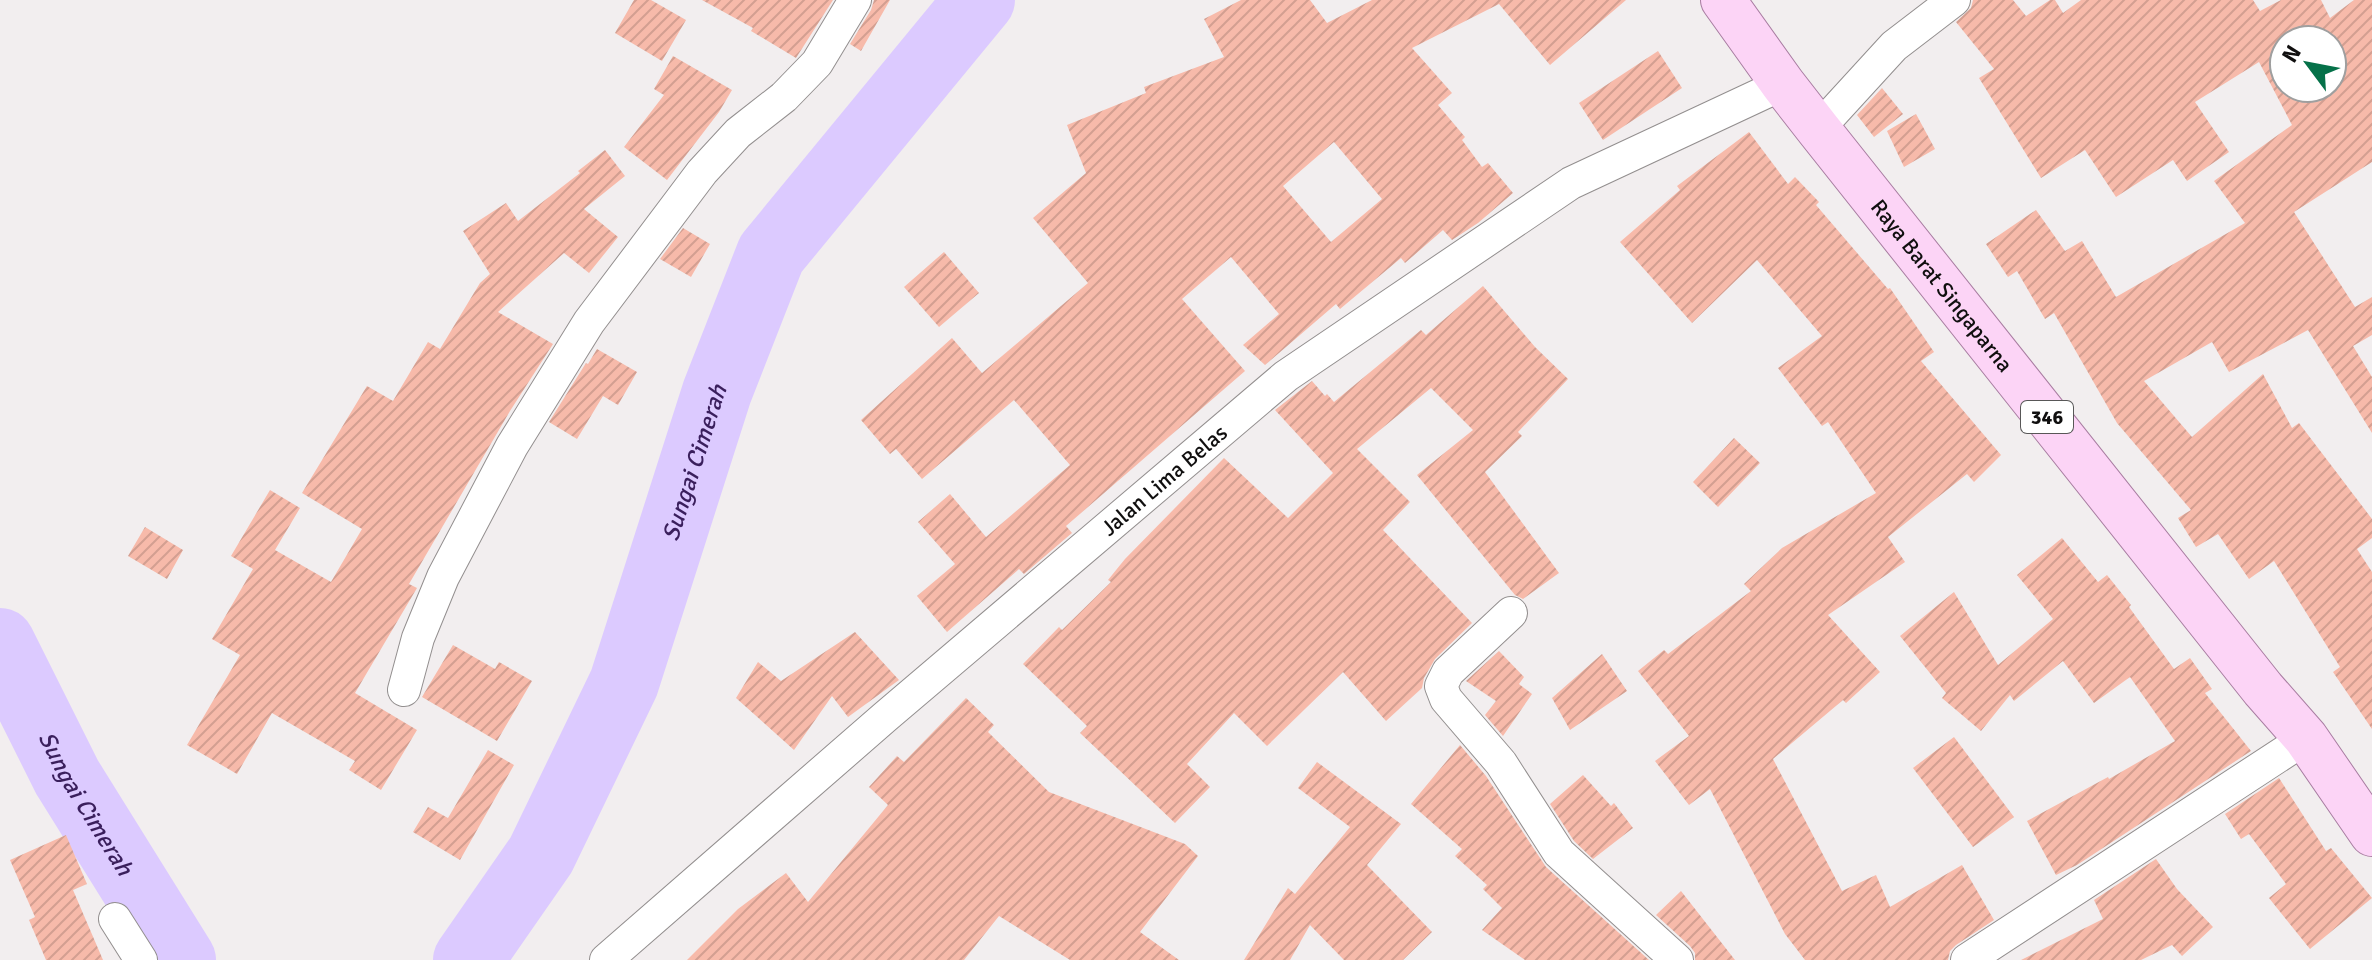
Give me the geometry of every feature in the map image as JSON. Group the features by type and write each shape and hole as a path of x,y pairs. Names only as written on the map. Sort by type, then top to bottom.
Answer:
{"main road":[{"name":"Raya Barat Singaparna","path":"1723,0 1818,129 2263,689 2306,738 2372,834"}],"street":[{"path":"404,690 418,638 443,577 512,446 589,322 702,172 738,133 784,97 817,63 855,0"},
{"path":"1818,129 1894,46 1954,0"},
{"name":"Jalan Lima Belas","path":"606,960 885,717 1286,376 1571,183 1783,84"},
{"path":"1511,613 1448,672 1441,686 1446,699 1501,763 1559,853 1677,960"},
{"path":"1967,960 2306,738"},
{"path":"115,919 141,960"}],"building":[{"path":"634,0 651,0 686,20 662,61 615,33"},
{"path":"702,0 833,0 796,58 751,31 753,28"},
{"path":"874,0 890,0 861,51 850,44"},
{"path":"1241,0 1310,0 1327,23 1372,0 1626,0 1550,65 1499,4 1412,48 1452,93 1438,105 1465,137 1462,140 1482,167 1488,163 1513,193 1478,223 1452,240 1443,230 1405,263 1401,258 1340,309 1336,304 1265,365 1243,345 1279,314 1231,257 1182,299 1245,371 1066,526 1072,533 1024,574 1019,569 947,632 917,596 955,564 918,522 950,494 986,537 1070,465 1014,400 922,479 896,449 890,454 861,420 952,338 982,373 1088,283 1033,218 1086,173 1067,125 1146,93 1144,87 1224,57 1204,19","holes":["1334,142 1382,199 1331,242 1283,186"]},
{"path":"1973,0 2013,0 2026,16 2050,0 2055,0 2063,13 2081,0 2253,0 2260,11 2281,0 2321,0 2330,18 2354,0 2372,0 2372,162 2294,212 2355,307 2372,297 2372,335 2353,346 2372,377 2372,433 2308,330 2229,372 2212,342 2144,381 2192,437 2263,374 2292,428 2299,423 2372,519 2372,538 2357,549 2372,572 2372,729 2333,672 2340,667 2274,561 2249,579 2218,534 2196,547 2178,518 2191,510 2117,423 2054,313 2045,319 2017,271 2008,277 1986,244 2036,210 2065,251 2082,241 2116,297 2245,223 2214,181 2292,125 2281,104 2348,104 2348,24 2268,24 2268,79 2259,62 2195,102 2229,152 2187,181 2173,160 2116,197 2085,150 2041,178 1979,78 1994,69 1956,22 1971,8"},
{"path":"1658,51 1682,88 1603,140 1579,103"},
{"path":"673,56 732,90 667,180 624,147 664,95 654,89"},
{"path":"1882,88 1903,114 1874,137 1857,115"},
{"path":"1916,114 1935,149 1904,167 1887,131"},
{"path":"1749,132 1788,184 1795,177 1890,288 1934,352 1921,361 2001,455 1974,482 1967,474 1888,537 1905,562 1828,615 1880,672 1846,703 1843,700 1773,759 1842,891 1876,875 1890,907 1962,865 1994,920 1956,945 1950,951 1948,960 1805,960 1785,934 1710,789 1689,805 1655,761 1689,736 1638,671 1664,650 1668,654 1751,591 1744,584 1782,548 1876,493 1828,422 1822,426 1778,368 1822,336 1757,260 1692,323 1620,242 1680,190 1677,186"},
{"path":"605,150 625,176 584,209 618,237 589,273 564,253 498,312 553,344 510,411 409,584 417,588 355,693 417,730 381,790 349,770 355,761 272,713 237,774 187,745 240,655 212,639 253,569 231,556 270,490 300,508 275,550 331,582 362,529 302,493 367,386 393,401 428,342 440,349 480,283 490,274 463,231 506,203 518,221"},
{"path":"683,228 710,244 691,277 660,259"},
{"path":"944,252 979,293 939,327 904,287"},
{"path":"1483,286 1535,347 1568,379 1518,432 1522,436 1485,472 1559,573 1523,599 1515,595 1417,475 1473,430 1431,388 1357,449 1410,502 1383,530 1472,623 1435,659 1422,688 1386,721 1343,672 1267,746 1234,713 1187,764 1210,787 1175,823 1080,733 1087,726 1023,664 1059,627 1062,630 1111,582 1108,580 1125,559 1224,458 1288,518 1333,473 1275,410 1312,381 1334,402 1421,330 1426,335"},
{"path":"597,349 637,372 618,405 603,396 577,439 549,422"},
{"path":"1734,438 1760,463 1718,507 1693,482"},
{"path":"145,527 183,550 167,579 128,556"},
{"path":"2062,538 2098,582 2107,575 2174,669 2190,658 2212,689 2205,693 2251,751 2077,865 2056,875 2027,821 2175,741 2130,677 2094,703 2063,661 2014,701 2010,695 1981,731 1942,698 1946,693 1900,636 1954,592 1998,665 2053,619 2017,575"},
{"path":"855,632 899,680 848,717 832,696 794,750 736,698 758,662 781,681"},
{"path":"453,645 495,669 499,662 532,681 497,741 422,697"},
{"path":"1499,651 1524,677 1519,684 1532,694 1503,736 1485,715 1496,701 1466,681"},
{"path":"1602,654 1627,691 1570,730 1552,698"},
{"path":"966,698 994,725 988,732 1049,792 1185,844 1198,856 1140,932 1179,960 1070,960 999,916 964,960 687,960 738,909 786,873 808,902 888,805 869,787 897,756 904,762"},
{"path":"1954,737 2014,817 1973,847 1913,768"},
{"path":"1460,745 1486,776 1546,867 1649,960 1525,960 1482,930 1502,908 1483,889 1487,885 1455,856 1462,849 1411,804"},
{"path":"488,750 514,765 460,860 413,832 428,807 448,818"},
{"path":"1317,762 1401,824 1367,865 1432,932 1403,960 1344,960 1310,925 1290,960 1244,960 1288,888 1295,894 1350,827 1298,788"},
{"path":"1583,775 1611,806 1614,803 1633,828 1593,859 1574,841 1550,804"},
{"path":"2279,778 2326,851 2331,848 2372,898 2310,949 2269,898 2286,884 2249,834 2241,839 2225,814"},
{"path":"66,835 87,884 73,890 103,960 46,960 29,920 35,917 10,860"},
{"path":"2156,859 2177,889 2213,927 2182,956 2172,945 2141,960 2021,960 2103,919 2094,900"},
{"path":"1681,891 1735,960 1695,960 1690,946 1656,915"}],"waterway":[{"name":"Sungai Cimerah","path":"468,960 541,855 624,683 717,392 771,254 980,0"},
{"name":"Sungai Cimerah","path":"0,643 67,777 181,960"}]}
